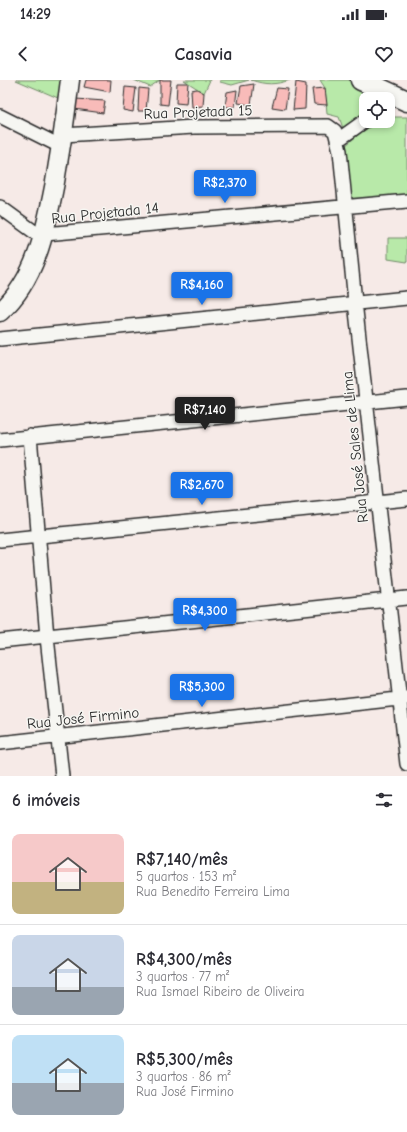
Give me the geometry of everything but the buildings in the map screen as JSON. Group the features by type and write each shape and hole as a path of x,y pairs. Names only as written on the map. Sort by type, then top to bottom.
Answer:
{"main road":[{"path":"361,80 397,100"}],"street":[{"path":"1,309 26,279 45,237 62,141 70,80"},
{"path":"0,116 62,141"},
{"path":"336,134 359,123"},
{"name":"Rua Projetada 15","path":"62,141 194,126 328,126 336,134"},
{"name":"Rua José Sales de Lima","path":"336,134 377,502 403,698 407,764"},
{"name":"Rua Projetada 14","path":"45,237 407,201"},
{"path":"0,207 45,237"},
{"path":"0,339 355,302 407,298"},
{"path":"0,440 407,398"},
{"path":"30,436 46,637 62,776"},
{"path":"0,540 407,498"},
{"path":"0,641 407,598"},
{"name":"Rua José Firmino","path":"0,743 57,738 403,698"}],"green space":[{"path":"16,80 61,80 58,98"},
{"path":"134,80 160,80 150,87"},
{"path":"184,80 210,80 204,93"},
{"path":"220,80 249,80 232,85 220,82"},
{"path":"251,80 290,80 270,84"},
{"path":"320,80 348,80 373,92 359,92 359,118 344,131 339,117 327,114 325,88"},
{"path":"395,117 407,117 407,195 351,201 345,146 368,128 395,128"},
{"path":"388,238 407,238 407,262 388,259"}]}
